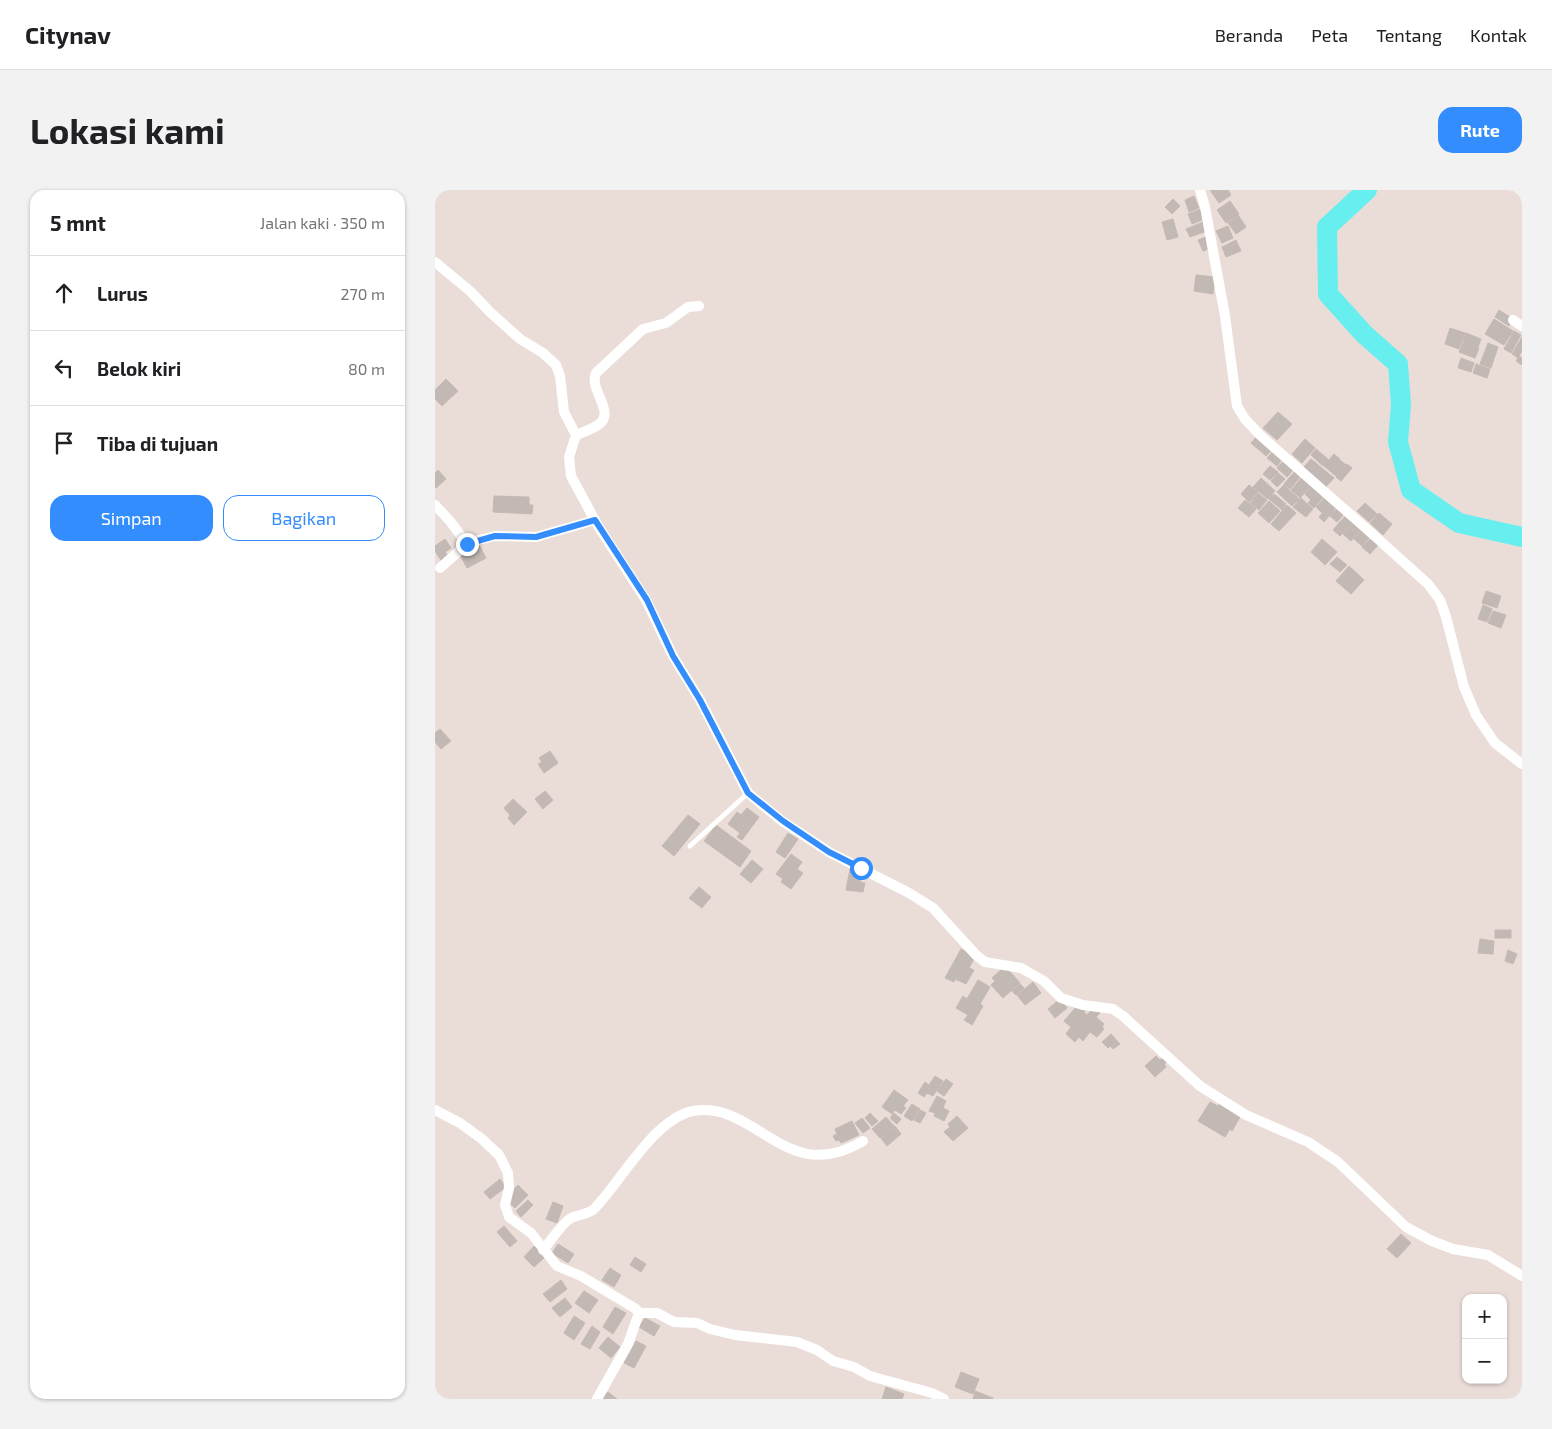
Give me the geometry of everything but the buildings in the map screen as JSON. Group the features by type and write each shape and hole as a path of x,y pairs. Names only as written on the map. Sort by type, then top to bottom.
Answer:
{"street":[{"path":"1200,190 1205,207 1225,316 1237,406 1245,419 1260,435 1428,584 1440,600 1464,687 1475,715 1495,742 1522,764"},
{"path":"435,262 470,290 490,312 520,339 543,353 556,365 560,376 564,412 577,435"},
{"path":"699,306 689,307 666,323 640,330 596,374 594,382 604,411 604,419 599,425 577,435 569,457 569,466 571,476 595,520 647,600 673,656 700,700 748,793 783,821 829,852 909,893 933,908 976,955 985,962 1021,968 1044,981 1061,998 1083,1005 1113,1009 1200,1086 1247,1116 1308,1142 1338,1162 1406,1227 1432,1241 1453,1249 1488,1255 1522,1276"},
{"path":"435,505 467,544"},
{"path":"440,568 467,544 495,536 536,537 595,520"},
{"path":"435,1110 460,1123 482,1139 499,1155 508,1173 509,1188 505,1205 509,1217 531,1233 557,1266 587,1280 636,1309 639,1313 657,1313 674,1322 697,1323 710,1329 735,1335 797,1342 809,1346 833,1361 854,1367 870,1376 932,1393 944,1399"},
{"path":"543,1250 570,1219 593,1210 659,1131 675,1118 684,1114 702,1110 727,1115 793,1151 806,1154 835,1153 848,1150 863,1141"},
{"path":"597,1399 628,1344 639,1313"}],"lane":[{"path":"690,846 748,793"}],"waterway":[{"path":"1367,190 1327,227 1328,294 1364,334 1398,364 1401,405 1398,442 1411,490 1459,523 1522,537"}],"route":[{"path":"467,544 495,536 536,537 595,520 647,600 673,656 700,700 748,793 783,821 829,852 861,868"}]}
